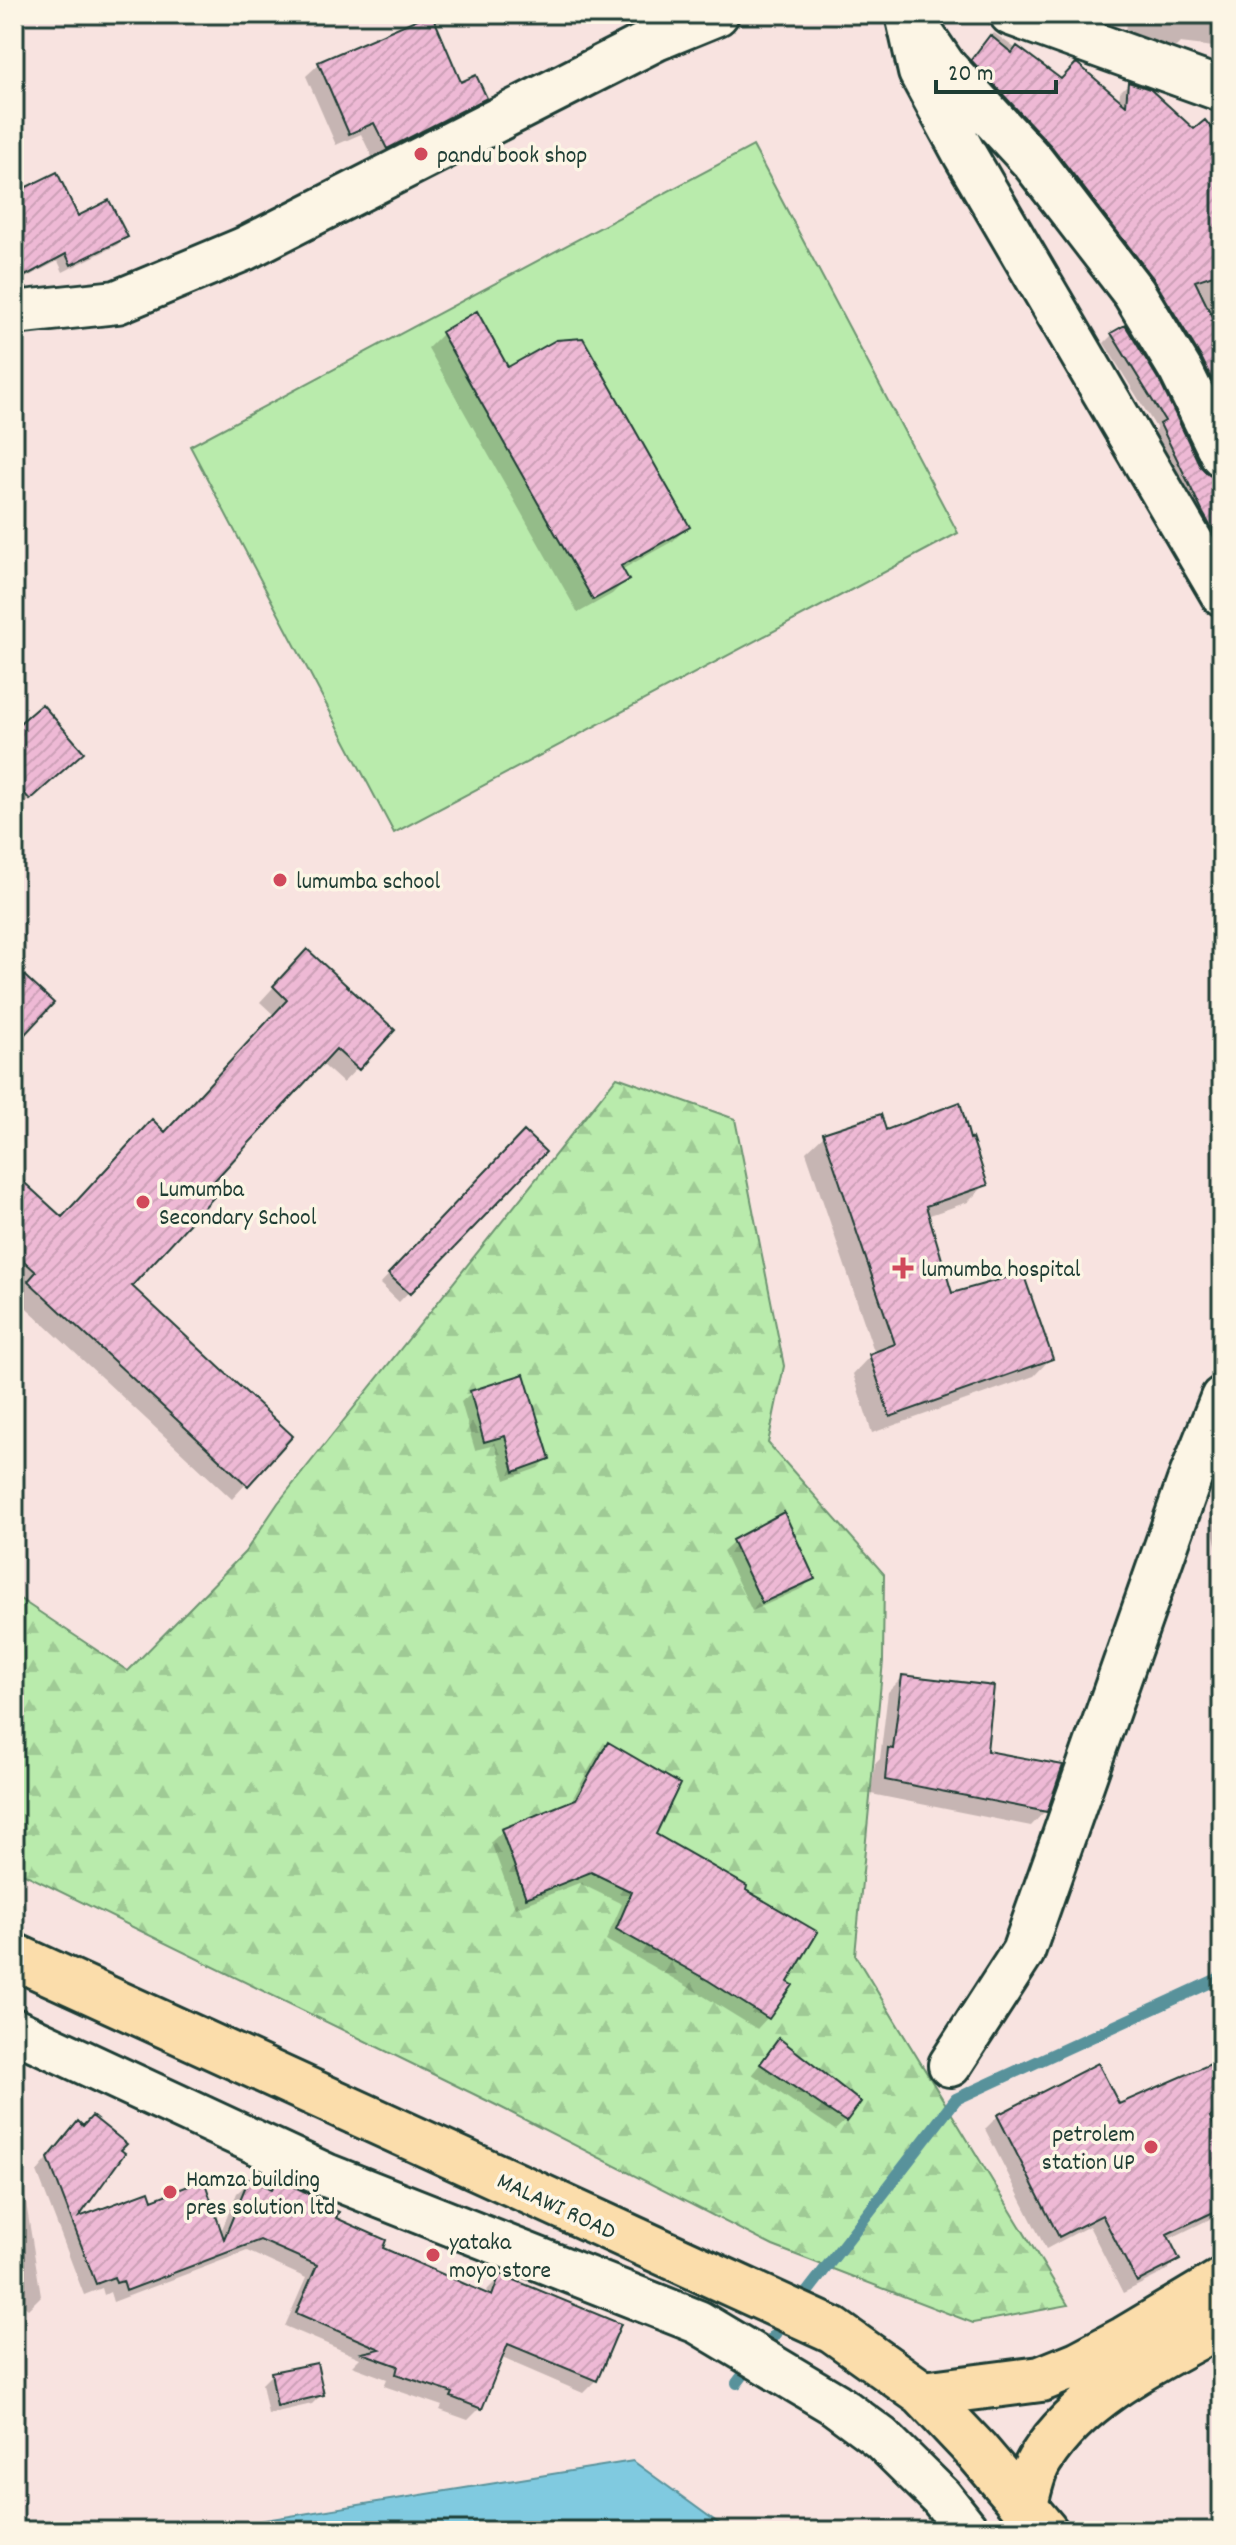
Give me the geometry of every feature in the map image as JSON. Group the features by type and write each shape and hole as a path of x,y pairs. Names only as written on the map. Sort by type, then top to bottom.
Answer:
{"main road":[{"name":"MALAWI ROAD","path":"14,1956 833,2330 923,2394 1035,2518"},
{"path":"923,2394 1041,2379 1078,2364 1222,2281"},
{"path":"1035,2518 1039,2461 1063,2429 1099,2398 1144,2367 1222,2324"}],"street":[{"path":"14,313 117,302 244,249 656,39 717,14"},
{"path":"908,14 944,66 1033,162 1134,293 1181,371 1222,455"},
{"path":"908,14 920,72 965,155 1222,594"},
{"path":"1011,14 1222,90"},
{"path":"950,2065 1023,1952 1189,1481 1222,1398"},
{"path":"14,2030 326,2175 698,2322 835,2404 881,2438 941,2497 968,2531"}],"green space":[{"path":"753,146 958,533 394,833 190,446"},
{"path":"617,1077 735,1119 784,1366 768,1443 884,1574 883,1661 855,1955 1068,2305 973,2323 773,2246 496,2105 14,1869 14,1595 128,1671 245,1552 278,1503"}],"water":[{"path":"633,2461 729,2531 196,2531"}],"building":[{"path":"432,14 461,82 476,75 487,98 387,149 374,123 349,134 318,62"},
{"path":"990,35 1012,53 1017,46 1061,79 1078,64 1126,105 1128,82 1150,89 1194,129 1205,120 1222,141 1222,272 1195,281 1222,337 1222,400 1202,359 1153,278 1052,147 971,60"},
{"path":"57,172 78,216 109,200 128,237 71,265 66,254 14,282 14,193"},
{"path":"477,311 508,367 556,340 583,338 690,527 621,566 629,580 593,600 441,332"},
{"path":"1125,325 1160,382 1200,466 1209,475 1222,479 1222,546 1160,424 1165,421 1111,333"},
{"path":"42,704 84,752 30,800 14,781 14,728"},
{"name":"Lumumba Secondary School","path":"307,949 395,1030 359,1070 336,1049 215,1180 223,1187 132,1286 293,1436 248,1486 28,1281 36,1272 14,1252 14,1173 62,1217 152,1119 165,1132 287,1000 273,986"},
{"path":"14,966 54,1003 14,1046"},
{"name":"lumumba hospital","path":"960,1102 988,1185 926,1206 952,1293 1023,1273 1053,1359 890,1417 869,1354 895,1344 823,1133 881,1114 886,1130"},
{"path":"524,1131 546,1152 410,1294 388,1274"},
{"path":"524,1374 550,1459 514,1472 505,1436 484,1442 470,1391"},
{"path":"784,1512 815,1579 762,1603 732,1540"},
{"path":"902,1675 994,1686 987,1751 1063,1765 1047,1812 885,1780 888,1748 893,1749"},
{"path":"608,1742 680,1784 656,1834 747,1886 746,1890 818,1932 788,1982 793,1985 769,2019 616,1929 632,1892 591,1872 526,1898 501,1829 576,1799"},
{"path":"779,2038 861,2102 846,2122 760,2064"},
{"path":"1222,2059 1222,2112 1210,2117 1222,2141 1222,2208 1167,2234 1180,2260 1137,2282 1102,2215 1059,2237 997,2115 1098,2063 1119,2104"},
{"path":"92,2116 127,2144 121,2150 125,2153 79,2217 149,2191 152,2200 204,2180 224,2239 249,2178 272,2189 277,2179 321,2199 319,2204 339,2212 336,2218 386,2240 383,2248 492,2296 500,2274 621,2324 597,2381 508,2344 482,2409 451,2397 453,2393 396,2374 398,2366 362,2353 380,2349 296,2313 317,2265 260,2240 126,2291 123,2281 116,2283 114,2277 96,2284 48,2158 78,2121 83,2126"},
{"path":"317,2363 324,2395 277,2406 271,2372"}],"waterway":[{"path":"798,2304 956,2099 1222,1977"},
{"path":"772,2338 787,2318"},
{"path":"737,2383 749,2367"}],"place":[{"name":"pandu book shop","path":"421,154"},
{"name":"lumumba school","path":"280,880"},
{"name":"Lumumba Secondary School","path":"143,1202"},
{"name":"lumumba hospital","path":"903,1268"},
{"name":"petrolem station UP","path":"1151,2147"},
{"name":"Hamza building pres solution ltd","path":"170,2192"},
{"name":"yataka moyo store","path":"433,2255"}]}
